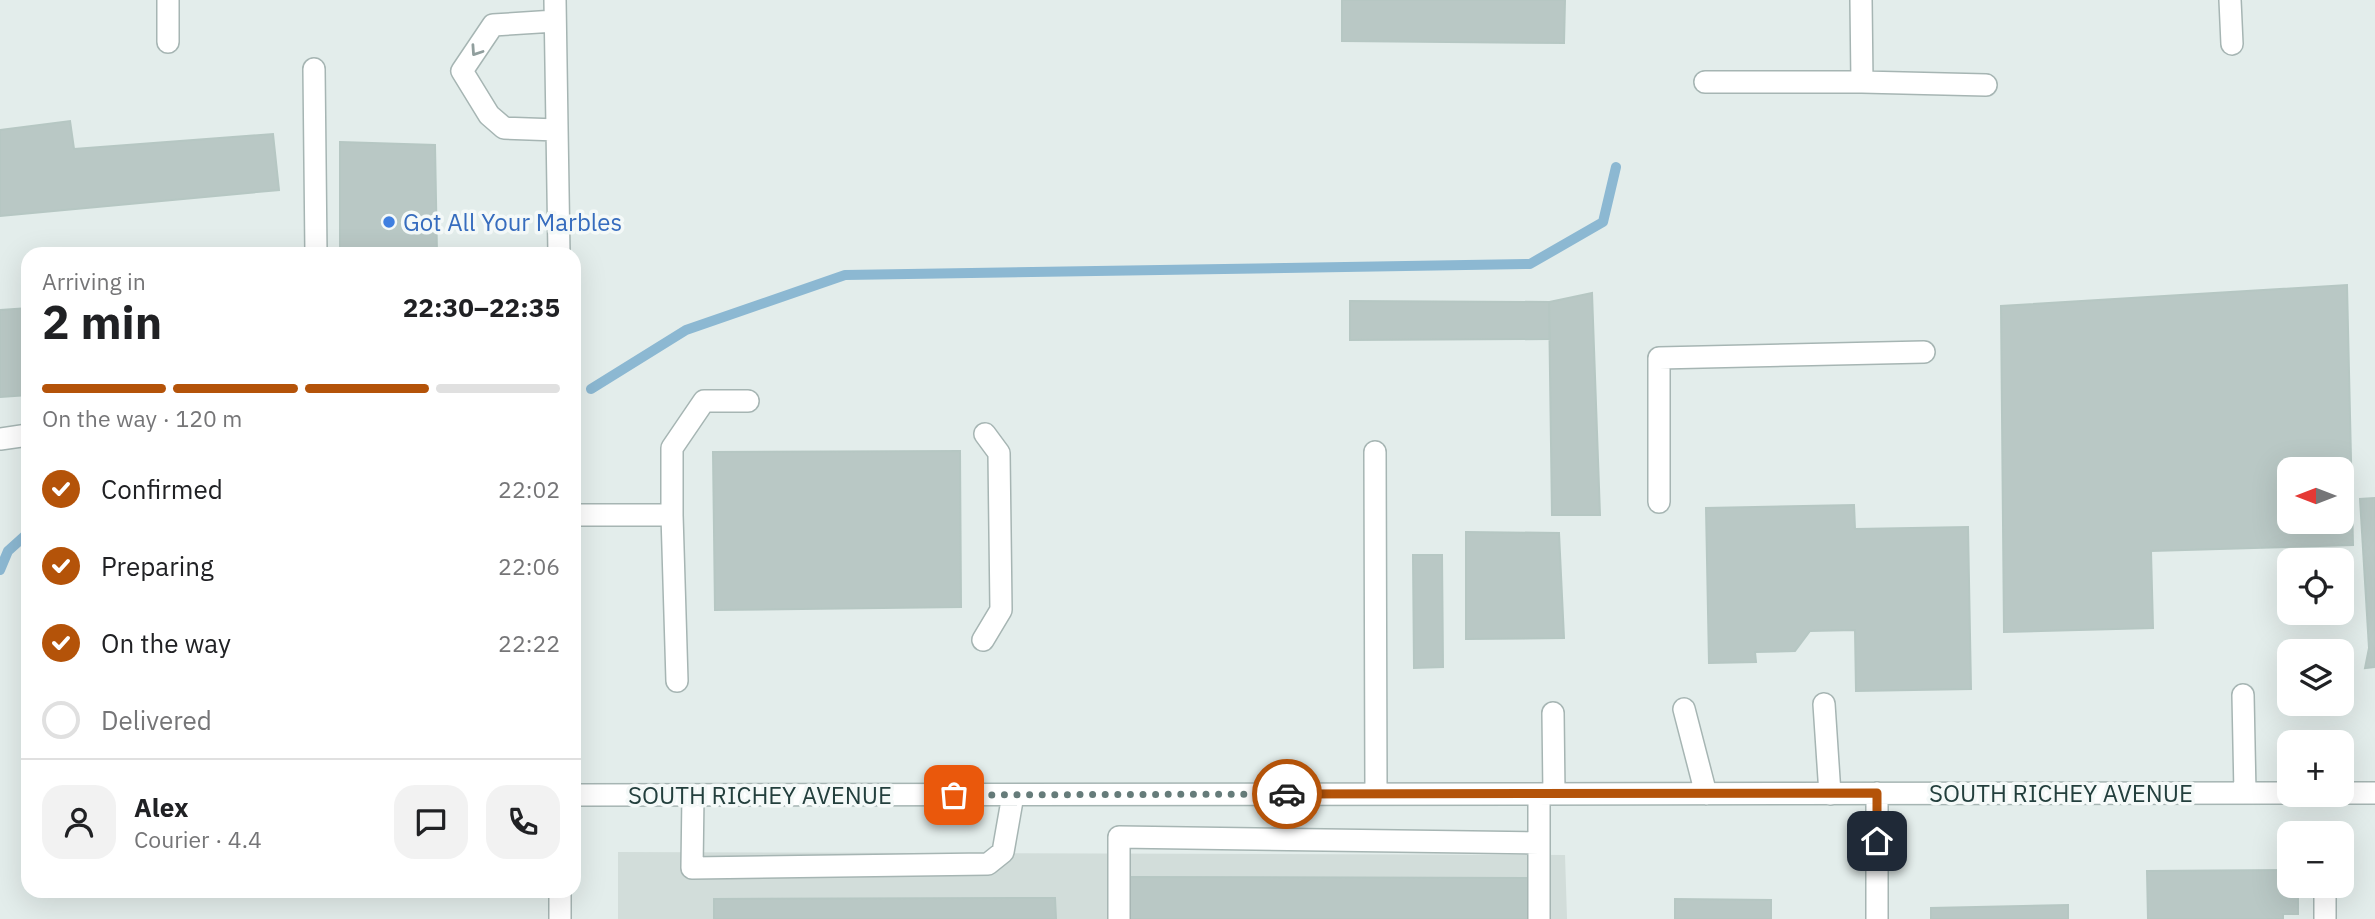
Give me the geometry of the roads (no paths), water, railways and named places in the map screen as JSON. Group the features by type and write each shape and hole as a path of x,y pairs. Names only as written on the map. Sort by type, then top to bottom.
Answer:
{"street":[{"path":"168,0 168,43"},
{"path":"1861,0 1862,82"},
{"path":"2230,0 2232,44"},
{"path":"557,130 504,128 489,114 462,71 493,25 555,11 557,130 559,247"},
{"path":"314,69 316,247"},
{"path":"1705,82 1986,85"},
{"path":"1659,502 1659,358 1924,352"},
{"path":"677,681 672,448 704,401 748,401"},
{"path":"983,640 1001,610 999,453 985,434"},
{"path":"0,439 21,436"},
{"path":"1375,452 1376,794"},
{"path":"581,515 672,515"},
{"path":"2243,695 2245,793"},
{"path":"1824,704 1830,794"},
{"path":"1684,709 1706,794"},
{"path":"1539,919 1539,843 1547,794 1553,713"},
{"path":"1877,793 1877,919"},
{"name":"SOUTH RICHEY AVENUE","path":"581,795 2277,793"},
{"path":"2354,793 2375,793"},
{"path":"693,795 692,868 988,864 1003,852 1013,795"},
{"path":"1119,919 1119,837 1539,843"},
{"path":"560,898 560,919"},
{"path":"2325,898 2325,919"}],"waterway":[{"path":"591,389 686,330 845,275 1530,264 1603,222 1616,167"},
{"path":"0,570 8,551 21,539"}],"place":[{"name":"Got All Your Marbles","path":"389,222"}]}
